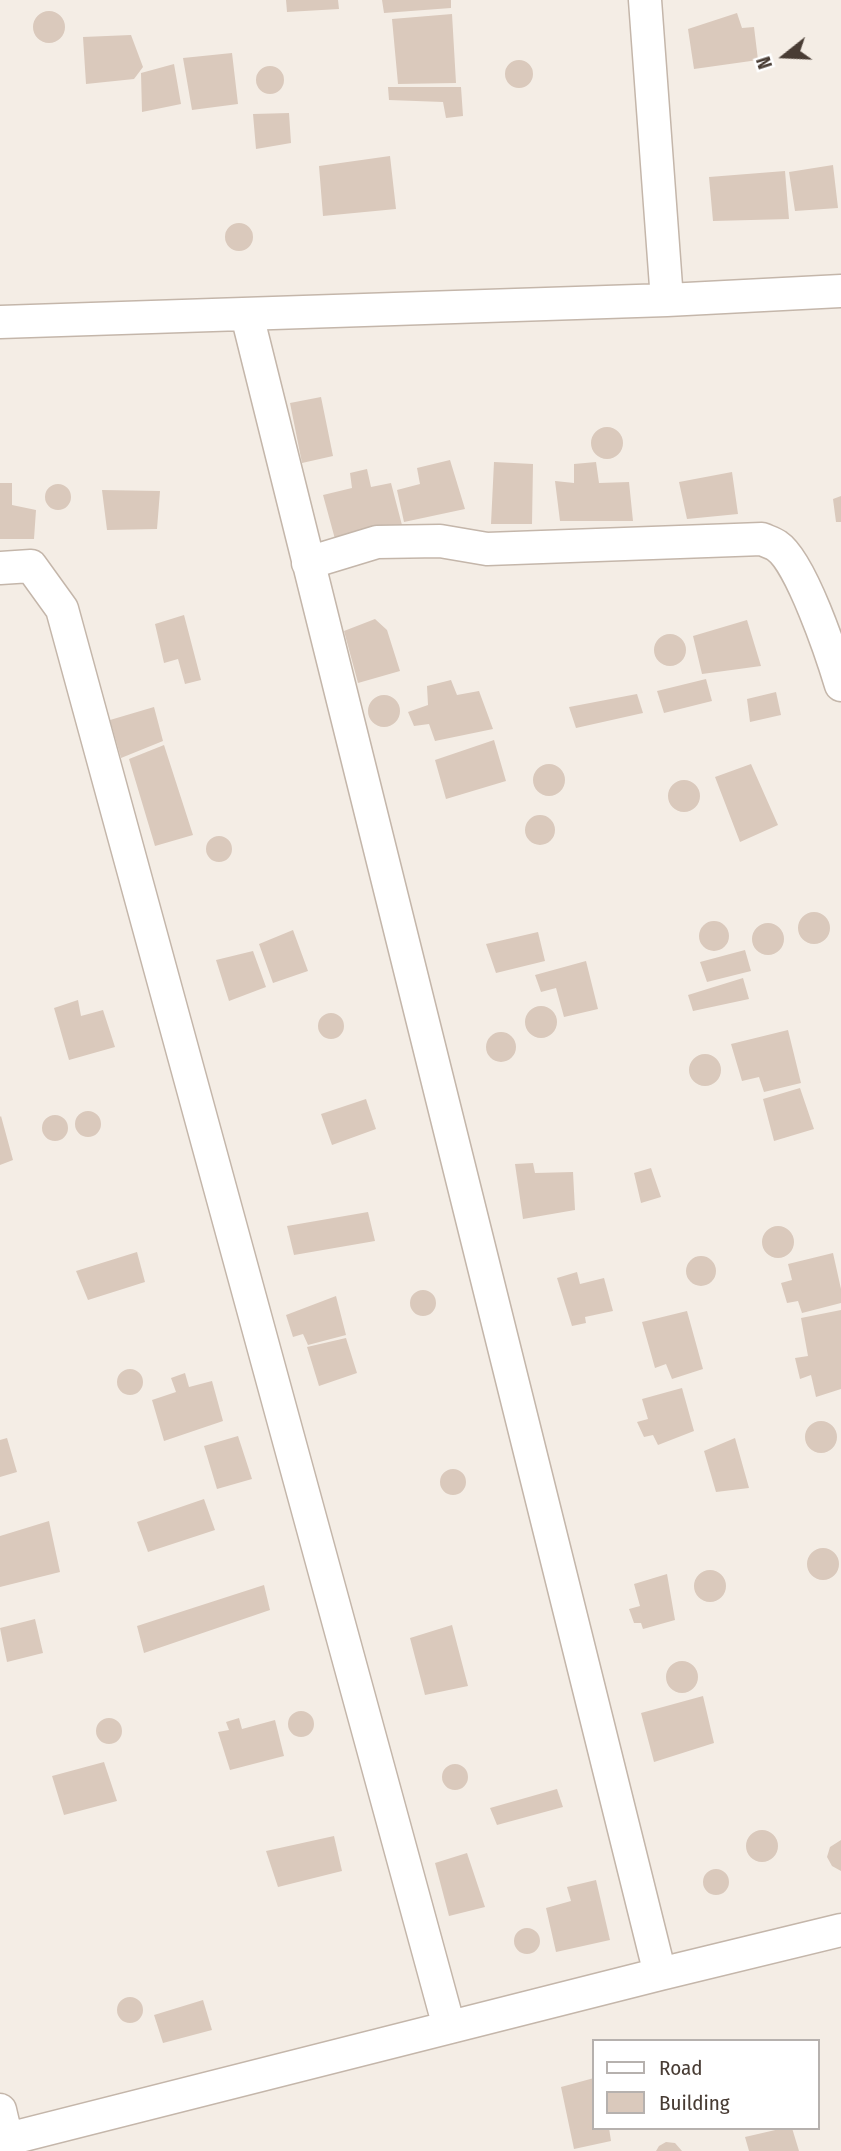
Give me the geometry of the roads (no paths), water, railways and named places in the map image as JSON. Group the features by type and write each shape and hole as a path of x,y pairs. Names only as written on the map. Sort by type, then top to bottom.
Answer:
{"street":[{"path":"645,0 667,300"},
{"path":"0,322 667,300 841,291"},
{"path":"247,315 660,1974"},
{"path":"308,563 377,542 440,541 487,549 762,539 778,546 796,569 830,647 841,685"},
{"path":"0,568 31,566 62,609 449,2027"},
{"path":"2,2131 449,2027 841,1930"}]}
